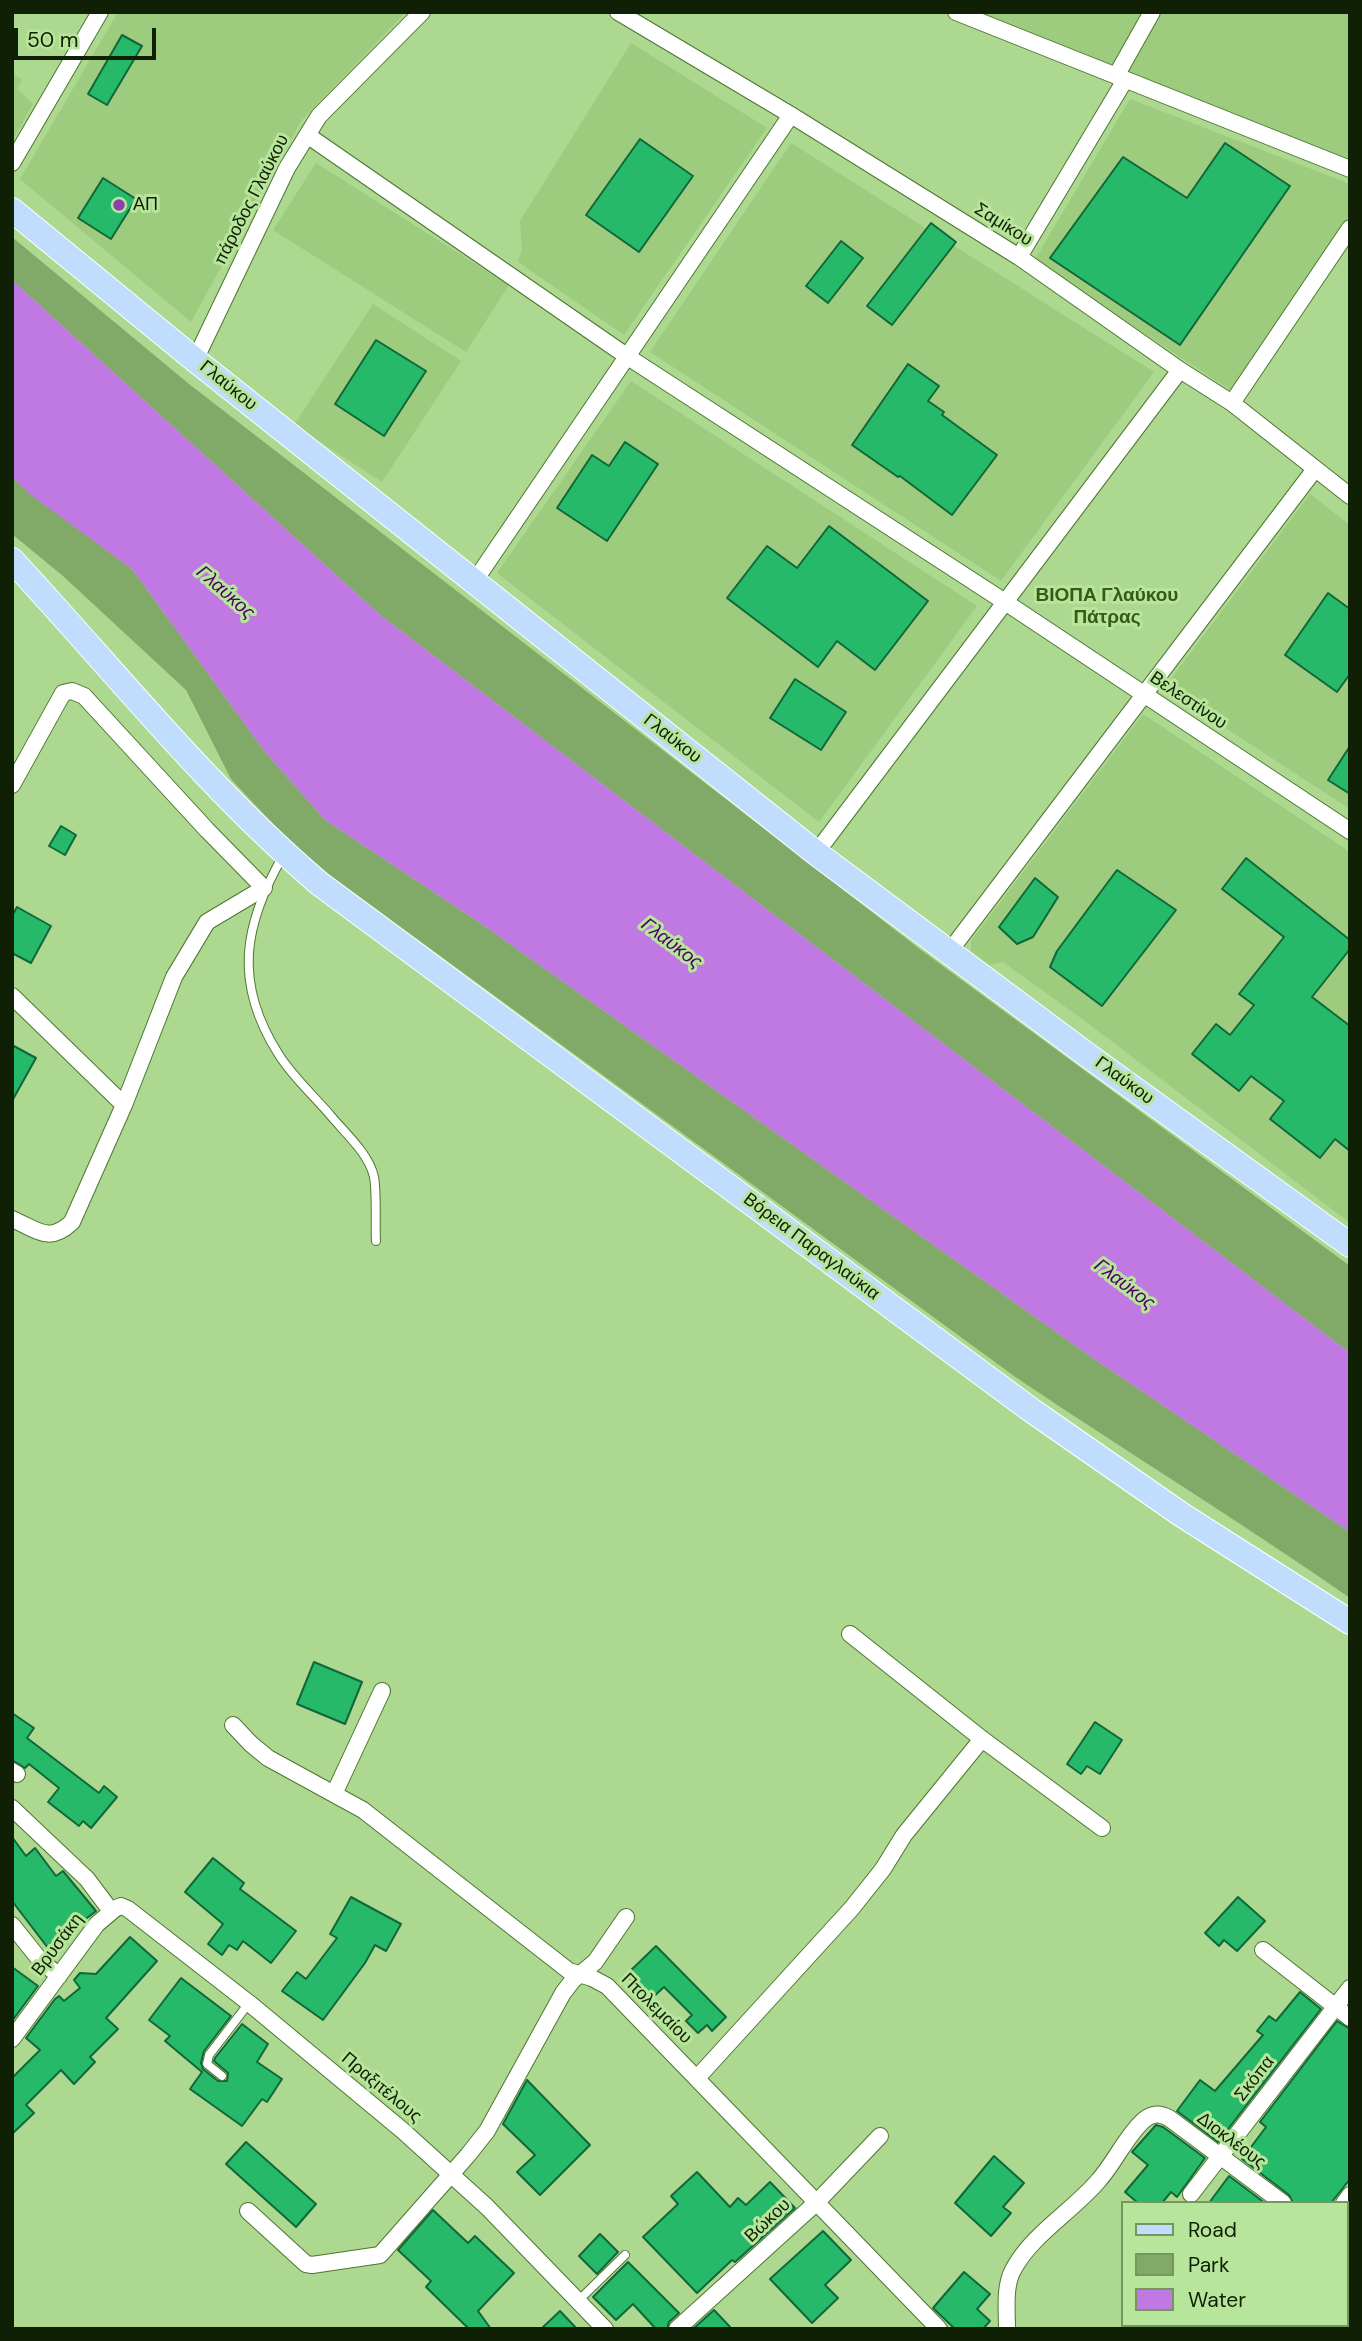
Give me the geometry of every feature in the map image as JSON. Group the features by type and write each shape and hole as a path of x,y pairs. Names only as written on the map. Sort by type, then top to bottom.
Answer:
{"main road":[{"name":"Γλαύκου","path":"12,210 195,360 816,853 1350,1245"},
{"name":"Βόρεια Παραγλαύκια","path":"12,560 174,743 284,854 412,954 599,1089 1031,1410 1173,1509 1350,1622"}],"street":[{"path":"12,163 100,12"},
{"name":"πάροδος Γλαύκου","path":"195,360 287,168 319,116 422,12"},
{"name":"Σαμίκου","path":"618,12 791,115 1019,257 1180,370 1232,402 1350,496"},
{"path":"956,12 1350,169"},
{"path":"1019,257 1121,78 1152,12"},
{"path":"474,582 791,115"},
{"name":"Βελεστίνου","path":"307,135 628,357 1350,831"},
{"path":"1232,402 1350,228"},
{"path":"816,853 1180,370"},
{"path":"949,953 1315,469"},
{"path":"12,785 62,693 72,691 84,696 264,888 207,922 174,977 124,1105 72,1222 60,1233 48,1235 12,1219"},
{"path":"12,996 124,1105"},
{"path":"850,1634 982,1739 1102,1828"},
{"path":"334,1794 382,1691"},
{"name":"Πτολεμαίου","path":"233,1725 268,1758 363,1810 569,1971 607,1986 939,2329"},
{"path":"697,2078 852,1908 883,1869 904,1835 982,1739"},
{"path":"12,1808 87,1879 111,1911"},
{"name":"Πραξιτέλους","path":"111,1911 119,1907 128,1909 360,2094 487,2207 605,2329"},
{"name":"Βρυσάκη","path":"12,2039 97,1924 111,1911"},
{"path":"248,2211 306,2264 374,2258 380,2255 486,2131 563,1993 595,1962 626,1917"},
{"path":"12,1925 40,1960 58,1976"},
{"path":"1263,1950 1350,2018"},
{"name":"Σκόπα","path":"1191,2194 1350,1988"},
{"name":"Διοκλέους","path":"1007,2329 1008,2284 1012,2271 1021,2258 1098,2182 1147,2117 1155,2114 1169,2118 1280,2201"},
{"name":"Βώκου","path":"677,2329 817,2202 880,2136"}],"lane":[{"path":"284,854 264,888 250,935 247,959 258,1017 280,1056 360,1150 374,1176 376,1241"},
{"path":"222,2076 207,2064 209,2055 249,2003"},
{"path":"578,2301 625,2255"}],"shaded area":[{"path":"118,12 406,12 301,121 191,322 20,179"},
{"path":"972,12 1145,12 1113,69"},
{"path":"1158,12 1350,12 1350,160 1123,75"},
{"path":"631,43 767,128 624,335 518,262 522,250 520,221"},
{"path":"12,73 22,80 17,89 33,104 12,141"},
{"path":"1130,99 1350,184 1350,214 1232,391 1034,261"},
{"path":"791,143 1154,372 1001,581 650,352"},
{"path":"316,163 509,285 466,352 273,230"},
{"path":"373,304 461,361 382,482 294,425"},
{"path":"631,381 977,606 819,822 497,573"},
{"path":"1310,494 1350,525 1350,809 1164,688"},
{"path":"1143,714 1350,852 1350,1223 1089,1024 1003,962 989,965 971,951 971,941"}],"green space":[{"path":"12,237 189,384 921,950 1350,1266 1350,1353 379,614 12,280"},
{"path":"12,477 33,496 132,569 265,752 325,820 483,925 1094,1359 1350,1532 1350,1598 1014,1376 316,865 285,837 231,779 186,690 63,576 12,534"}],"water":[{"name":"Γλαύκος","path":"12,280 379,614 1350,1353 1350,1532 1094,1359 483,925 325,820 265,752 132,569 32,496 12,477"}],"building":[{"path":"122,35 142,46 107,105 88,94"},
{"path":"640,139 693,176 639,252 586,215"},
{"path":"1225,143 1290,186 1180,345 1050,258 1123,157 1187,198"},
{"path":"103,178 136,199 111,239 78,218"},
{"path":"931,223 956,242 892,325 867,306"},
{"path":"841,241 863,258 828,303 806,286"},
{"path":"376,340 426,371 384,436 335,404"},
{"path":"908,364 939,386 928,401 944,412 942,415 997,455 952,515 900,476 852,445"},
{"path":"625,442 658,464 607,541 557,508 592,455 609,466"},
{"path":"829,526 928,601 875,670 837,641 818,667 727,598 767,546 797,568"},
{"path":"1328,593 1350,609 1350,674 1337,692 1285,655"},
{"path":"795,679 846,712 821,750 770,718"},
{"path":"1350,746 1350,794 1328,780"},
{"path":"61,826 76,835 65,855 49,846"},
{"path":"1246,858 1350,940 1350,949 1312,997 1350,1026 1350,1151 1335,1139 1320,1158 1270,1119 1284,1101 1251,1076 1239,1091 1192,1054 1216,1024 1230,1035 1254,1005 1239,994 1284,937 1222,889"},
{"path":"1117,870 1176,910 1102,1006 1050,967 1057,951"},
{"path":"1035,878 1058,897 1033,937 1017,944 999,927"},
{"path":"17,907 51,926 31,963 12,953 12,916"},
{"path":"12,1045 36,1058 12,1101"},
{"path":"314,1662 362,1682 345,1724 297,1704"},
{"path":"12,1713 34,1728 27,1738 99,1793 104,1786 117,1797 91,1828 83,1821 79,1826 48,1802 59,1788 29,1764 25,1768 12,1760"},
{"path":"1095,1722 1122,1740 1100,1774 1087,1766 1081,1774 1067,1764"},
{"path":"12,1837 26,1856 35,1848 56,1876 63,1871 96,1911 48,1948 12,1901"},
{"path":"213,1858 244,1883 240,1889 296,1931 271,1963 243,1941 237,1950 229,1945 222,1955 208,1944 223,1924 185,1892"},
{"path":"351,1897 401,1924 386,1951 375,1945 323,2020 282,1991 297,1972 306,1979 337,1938 330,1934"},
{"path":"1238,1897 1265,1921 1237,1951 1224,1940 1219,1946 1205,1933"},
{"path":"130,1937 157,1961 106,2018 118,2029 90,2057 95,2062 74,2084 61,2070 26,2105 34,2113 12,2134 12,2078 40,2050 26,2038 55,1999 59,1996 64,2001 80,1988 74,1980 80,1973 96,1974"},
{"path":"656,1946 726,2017 712,2031 707,2025 698,2033 686,2021 692,2015 664,1987 650,2000 626,1975"},
{"path":"12,1967 38,1986 12,2021"},
{"path":"181,1978 231,2016 204,2051 201,2063 203,2069 218,2081 227,2081 228,2073 214,2061 215,2058 242,2024 268,2044 257,2062 282,2079 267,2102 262,2099 242,2126 190,2089 202,2072 165,2041 170,2036 149,2020"},
{"path":"1300,1992 1321,2009 1218,2142 1177,2111 1200,2080 1215,2091 1263,2035 1257,2031 1269,2016 1276,2021"},
{"path":"1337,2021 1350,2029 1350,2179 1333,2201 1292,2201 1289,2195 1242,2159 1266,2127 1260,2122"},
{"path":"527,2080 590,2145 540,2195 517,2172 535,2155 503,2124"},
{"path":"1156,2125 1163,2127 1205,2158 1177,2197 1171,2192 1164,2201 1136,2201 1125,2192 1148,2165 1132,2152"},
{"path":"246,2142 316,2204 296,2227 226,2164"},
{"path":"994,2156 1024,2183 1003,2207 1011,2213 991,2236 955,2203"},
{"path":"697,2172 730,2207 738,2198 746,2205 770,2182 795,2208 697,2293 643,2237 678,2204 671,2196"},
{"path":"1229,2176 1262,2201 1210,2201"},
{"path":"433,2210 468,2243 475,2236 514,2273 478,2311 491,2329 469,2329 426,2287 431,2281 398,2250"},
{"path":"823,2231 851,2260 825,2285 838,2298 812,2323 770,2279"},
{"path":"600,2234 618,2252 597,2274 579,2256"},
{"path":"628,2262 679,2313 669,2322 667,2329 656,2329 633,2304 616,2320 593,2297"},
{"path":"964,2272 990,2294 977,2309 990,2321 983,2329 955,2329 933,2308"},
{"path":"714,2310 732,2329 693,2329"},
{"path":"560,2311 577,2329 541,2329"}],"place":[{"name":"ΑΠ","path":"119,205"}],"district":[{"name":"ΒΙΟΠΑ Γλαύκου Πάτρας","path":"1107,607"}]}
